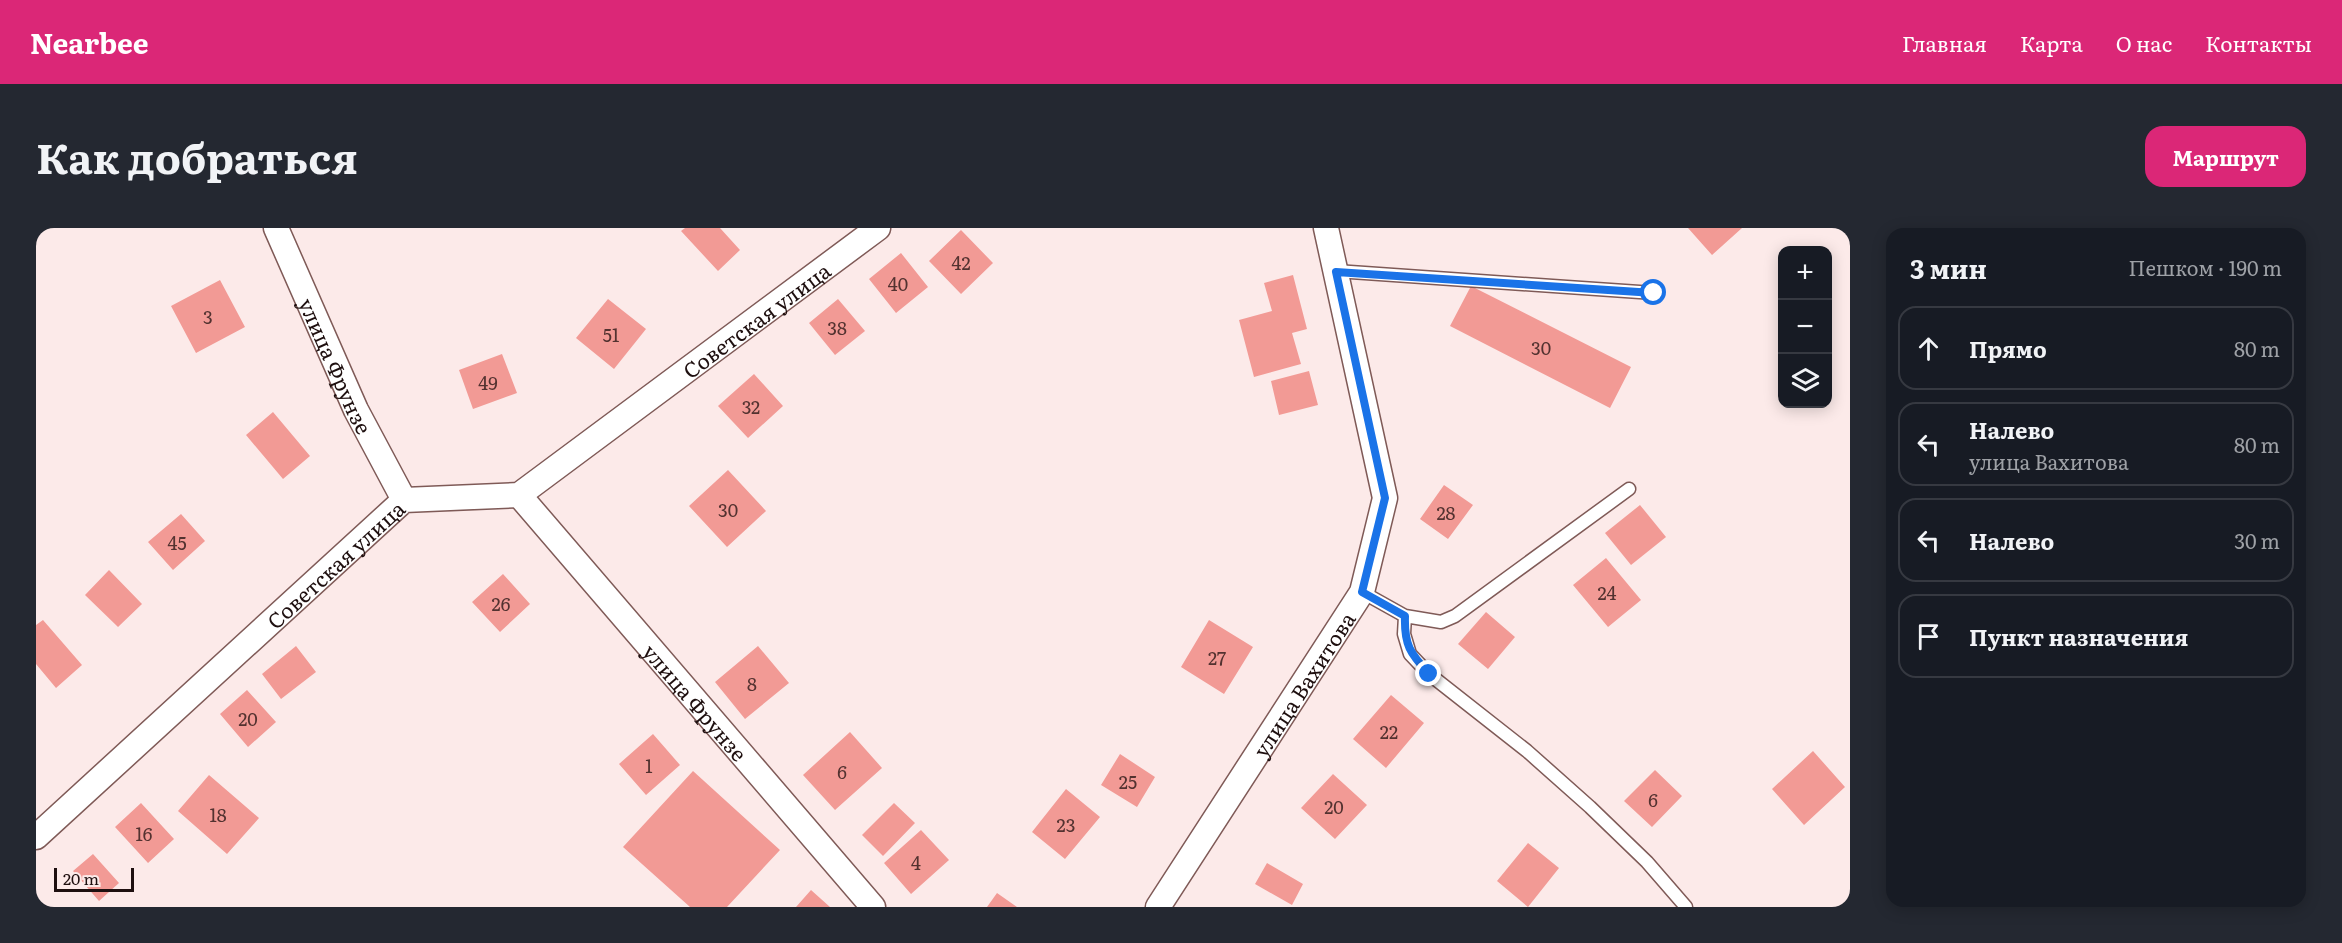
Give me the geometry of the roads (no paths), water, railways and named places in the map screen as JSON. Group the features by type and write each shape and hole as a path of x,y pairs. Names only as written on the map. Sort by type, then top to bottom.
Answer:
{"street":[{"name":"улица Фрунзе","path":"276,228 356,410 404,500"},
{"name":"Советская улица","path":"36,837 404,500 519,495 878,228"},
{"name":"улица Вахитова","path":"1158,907 1362,592 1385,498 1326,228"},
{"name":"улица Фрунзе","path":"519,495 873,907"}],"lane":[{"path":"1336,272 1654,293"},
{"path":"1362,592 1405,616 1441,622 1455,616 1629,489"},
{"path":"1405,616 1404,634 1410,654 1429,674 1527,751 1590,807 1647,862 1686,907"}]}
